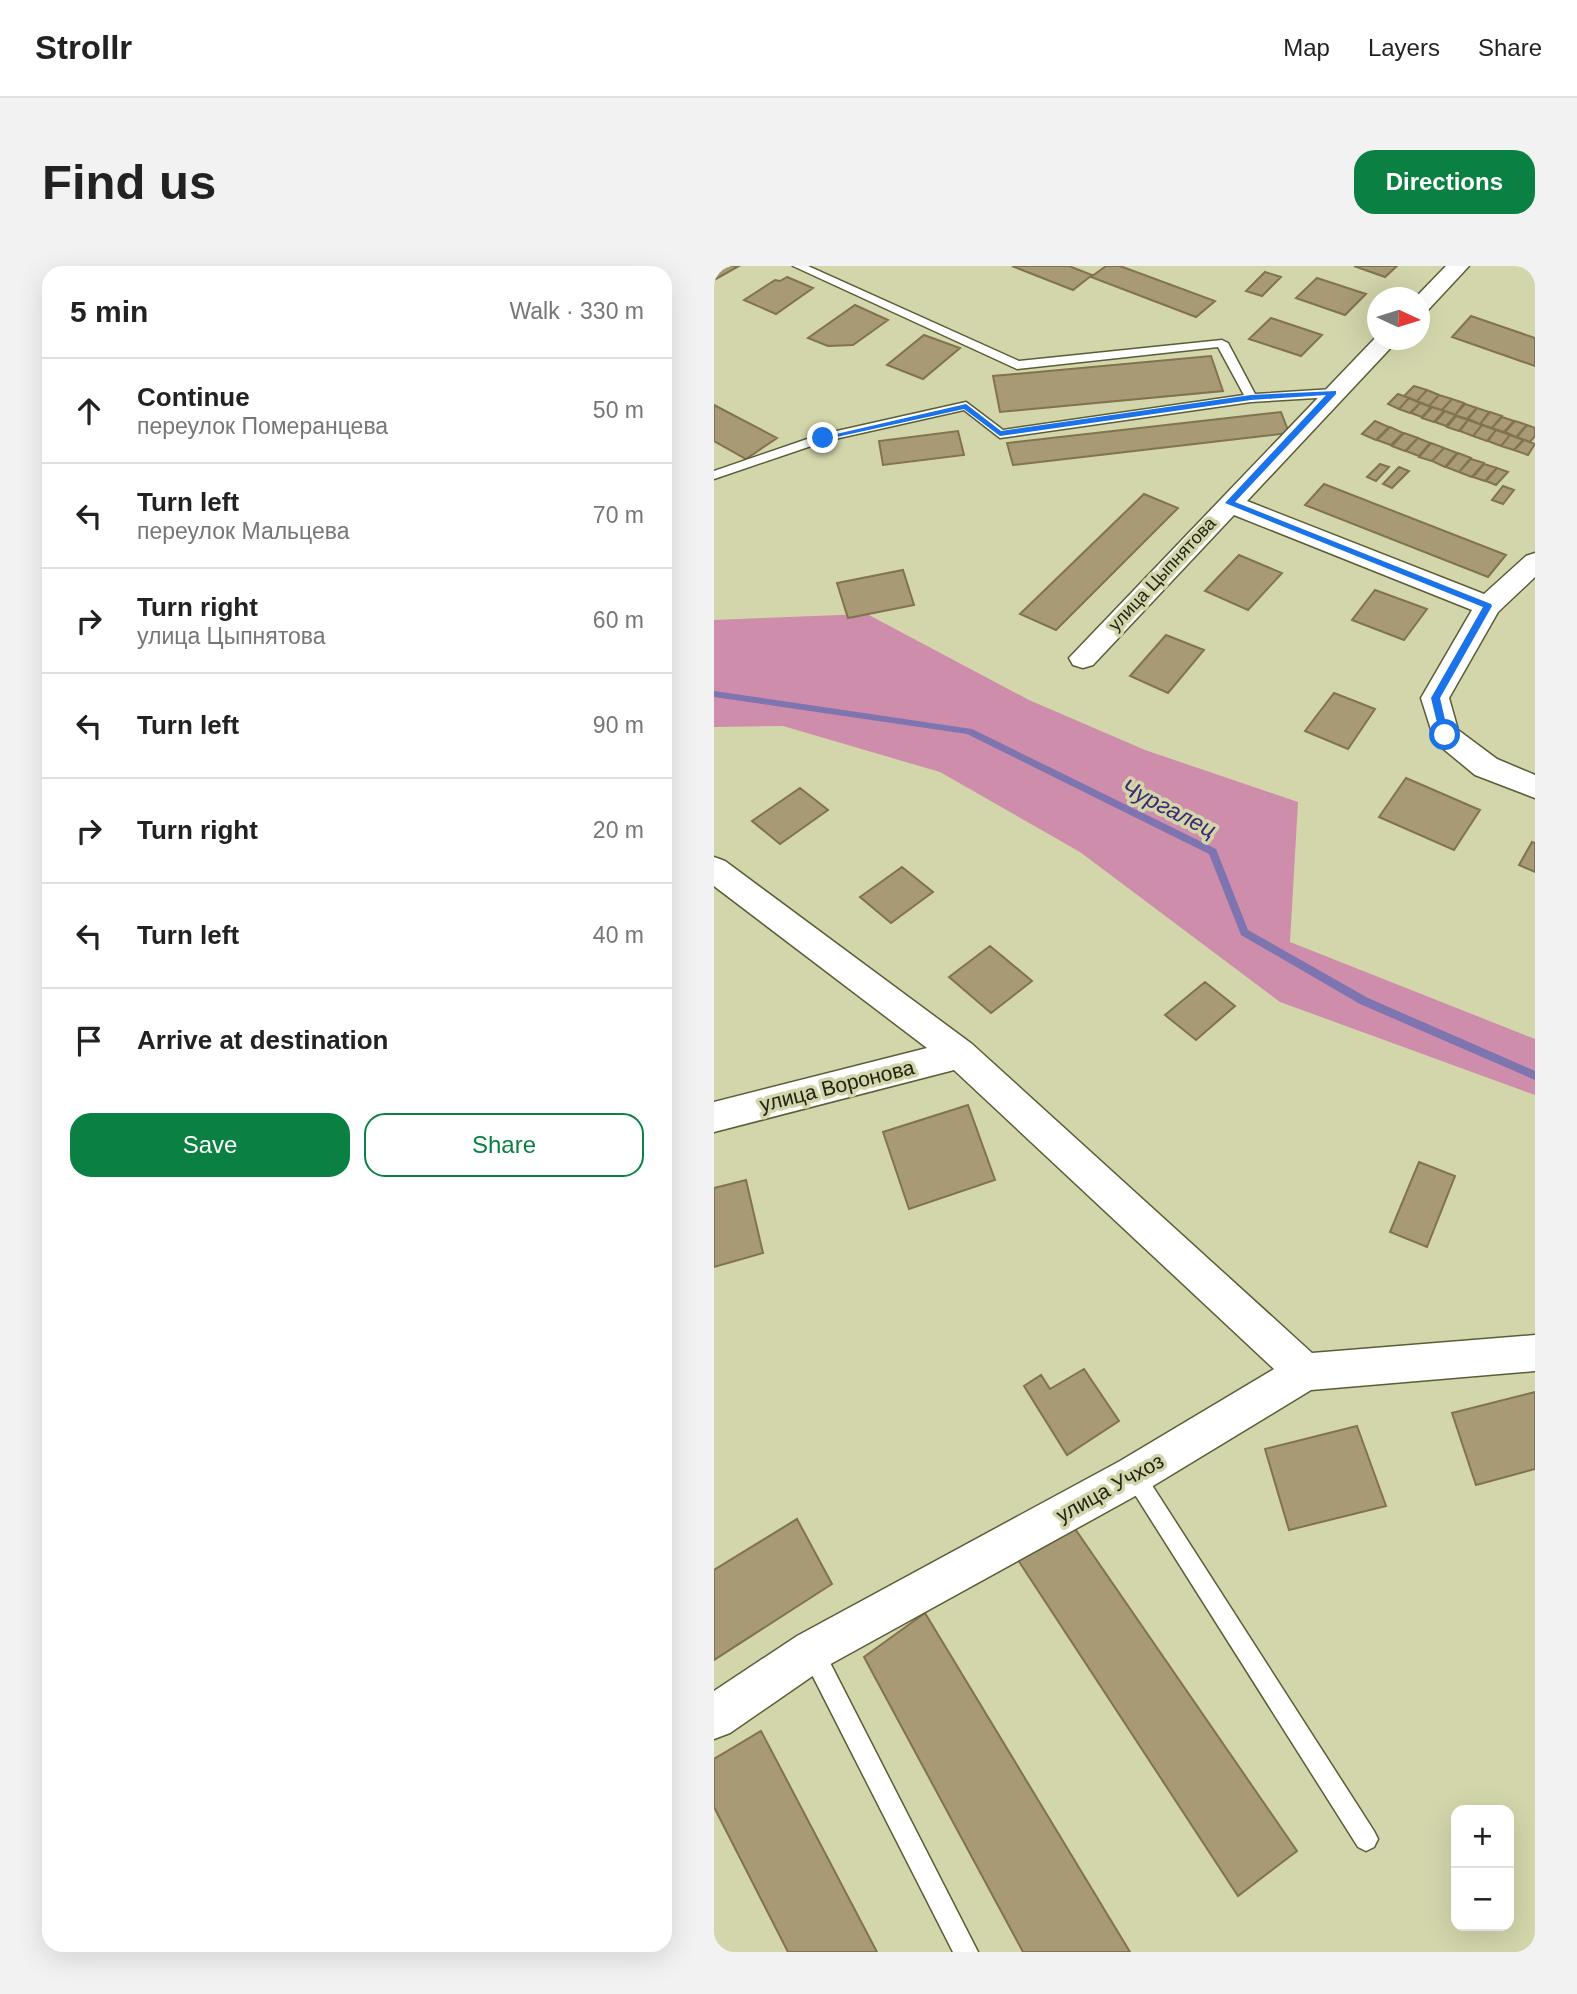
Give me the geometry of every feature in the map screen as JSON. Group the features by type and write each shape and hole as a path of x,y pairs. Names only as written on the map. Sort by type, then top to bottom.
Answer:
{"street":[{"path":"1430,294 1458,266"},
{"name":"улица Цыпнятова","path":"1083,658 1376,350"},
{"path":"1229,503 1488,606"},
{"path":"1535,562 1488,606 1435,698 1445,735 1486,767 1535,787"},
{"path":"714,869 960,1055 1305,1372"},
{"name":"улица Воронова","path":"714,1117 960,1055"},
{"name":"улица Учхоз","path":"714,1717 812,1651 1134,1475 1305,1372 1535,1353"}],"lane":[{"path":"799,266 1017,365 1222,343 1251,398"},
{"path":"714,475 823,438 966,406 1000,434 1251,398 1333,393"},
{"path":"1134,1475 1366,1839"},
{"path":"812,1651 965,1952"}],"shaded area":[{"path":"867,614 1029,700 1145,750 1298,802 1290,942 1535,1039 1535,1095 1280,1002 1080,852 940,772 783,726 714,727 714,620"}],"building":[{"path":"714,266 739,266 714,280"},
{"path":"1012,266 1069,266 1092,275 1073,290"},
{"path":"1106,266 1120,266 1215,301 1196,317 1091,277"},
{"path":"1354,266 1397,266 1385,277"},
{"path":"1265,272 1281,277 1262,296 1246,291"},
{"path":"787,277 813,288 776,314 744,300 775,280 780,281"},
{"path":"1317,278 1366,294 1345,315 1296,298"},
{"path":"855,305 888,320 853,345 828,346 808,338"},
{"path":"1471,316 1535,338 1535,366 1452,337"},
{"path":"1271,318 1322,335 1301,356 1249,339"},
{"path":"924,335 960,348 923,379 887,365"},
{"path":"1211,356 1223,391 1000,412 993,376"},
{"path":"1414,386 1427,390 1417,401 1404,396"},
{"path":"1427,390 1439,395 1429,406 1417,401"},
{"path":"1398,394 1409,398 1399,409 1388,404"},
{"path":"1439,395 1452,399 1442,410 1429,406"},
{"path":"1409,398 1420,403 1410,413 1399,409"},
{"path":"1452,399 1464,403 1455,415 1442,410"},
{"path":"1420,403 1431,407 1422,417 1411,413"},
{"path":"1465,404 1477,408 1467,419 1455,415"},
{"path":"714,405 777,438 746,459 714,441"},
{"path":"1432,407 1444,411 1434,422 1422,418"},
{"path":"1477,408 1489,412 1480,424 1468,419"},
{"path":"1445,411 1456,415 1446,426 1435,422"},
{"path":"1281,412 1289,433 1013,465 1007,443"},
{"path":"1490,412 1502,416 1492,428 1480,424"},
{"path":"1456,416 1468,420 1459,431 1447,427"},
{"path":"1502,417 1514,421 1504,432 1492,428"},
{"path":"1468,420 1482,425 1473,436 1460,431"},
{"path":"1375,421 1389,427 1376,440 1362,434"},
{"path":"1515,421 1527,425 1516,437 1505,432"},
{"path":"1482,425 1496,430 1487,441 1473,436"},
{"path":"1527,425 1535,428 1535,436 1530,442 1517,437"},
{"path":"1390,427 1403,433 1391,445 1377,440"},
{"path":"1496,430 1510,435 1501,446 1488,441"},
{"path":"958,431 964,455 883,465 879,441"},
{"path":"1404,433 1418,438 1405,451 1392,446"},
{"path":"1510,435 1523,440 1514,450 1501,446"},
{"path":"1418,438 1430,443 1419,456 1406,451"},
{"path":"1524,440 1535,444 1528,455 1514,450"},
{"path":"1431,443 1444,448 1432,461 1419,457"},
{"path":"1444,448 1457,453 1445,467 1432,461"},
{"path":"1458,453 1471,458 1459,472 1446,467"},
{"path":"1471,459 1484,463 1472,477 1459,472"},
{"path":"1380,464 1389,467 1376,481 1367,477"},
{"path":"1484,464 1497,468 1485,481 1473,477"},
{"path":"1399,467 1409,471 1392,488 1383,484"},
{"path":"1497,468 1508,472 1496,485 1486,481"},
{"path":"1324,484 1506,555 1488,577 1305,505"},
{"path":"1503,486 1514,490 1503,504 1492,500"},
{"path":"1144,494 1178,508 1056,630 1020,614"},
{"path":"1239,555 1282,573 1248,610 1205,591"},
{"path":"903,570 914,605 848,618 837,583"},
{"path":"1375,590 1427,609 1404,640 1352,620"},
{"path":"1166,635 1204,650 1168,693 1130,676"},
{"path":"1334,693 1375,709 1348,749 1305,731"},
{"path":"1406,778 1480,810 1454,850 1379,817"},
{"path":"800,788 828,810 780,844 752,821"},
{"path":"1532,842 1535,843 1535,872 1519,865"},
{"path":"902,867 933,892 891,923 860,897"},
{"path":"990,946 1032,981 991,1013 949,977"},
{"path":"1205,982 1235,1006 1196,1040 1165,1015"},
{"path":"968,1105 995,1180 909,1209 883,1132"},
{"path":"1419,1162 1455,1176 1427,1247 1390,1232"},
{"path":"746,1180 763,1253 714,1267 714,1188"},
{"path":"1084,1369 1119,1421 1067,1455 1024,1386 1041,1375 1050,1389"},
{"path":"1535,1392 1535,1469 1476,1485 1452,1413"},
{"path":"1357,1426 1386,1506 1289,1530 1265,1449"},
{"path":"797,1519 832,1584 714,1660 714,1570"},
{"path":"1071,1523 1297,1851 1238,1896 1018,1560"},
{"path":"925,1613 1130,1952 1023,1952 864,1657"},
{"path":"761,1731 877,1952 788,1952 714,1807 714,1759"}],"waterway":[{"name":"Чургалец","path":"714,694 969,731 1213,852 1244,932 1364,1001 1535,1076"}],"route":[{"path":"823,438 966,406 1000,434 1251,398 1333,393 1229,503 1488,606 1435,698 1445,735"}]}
